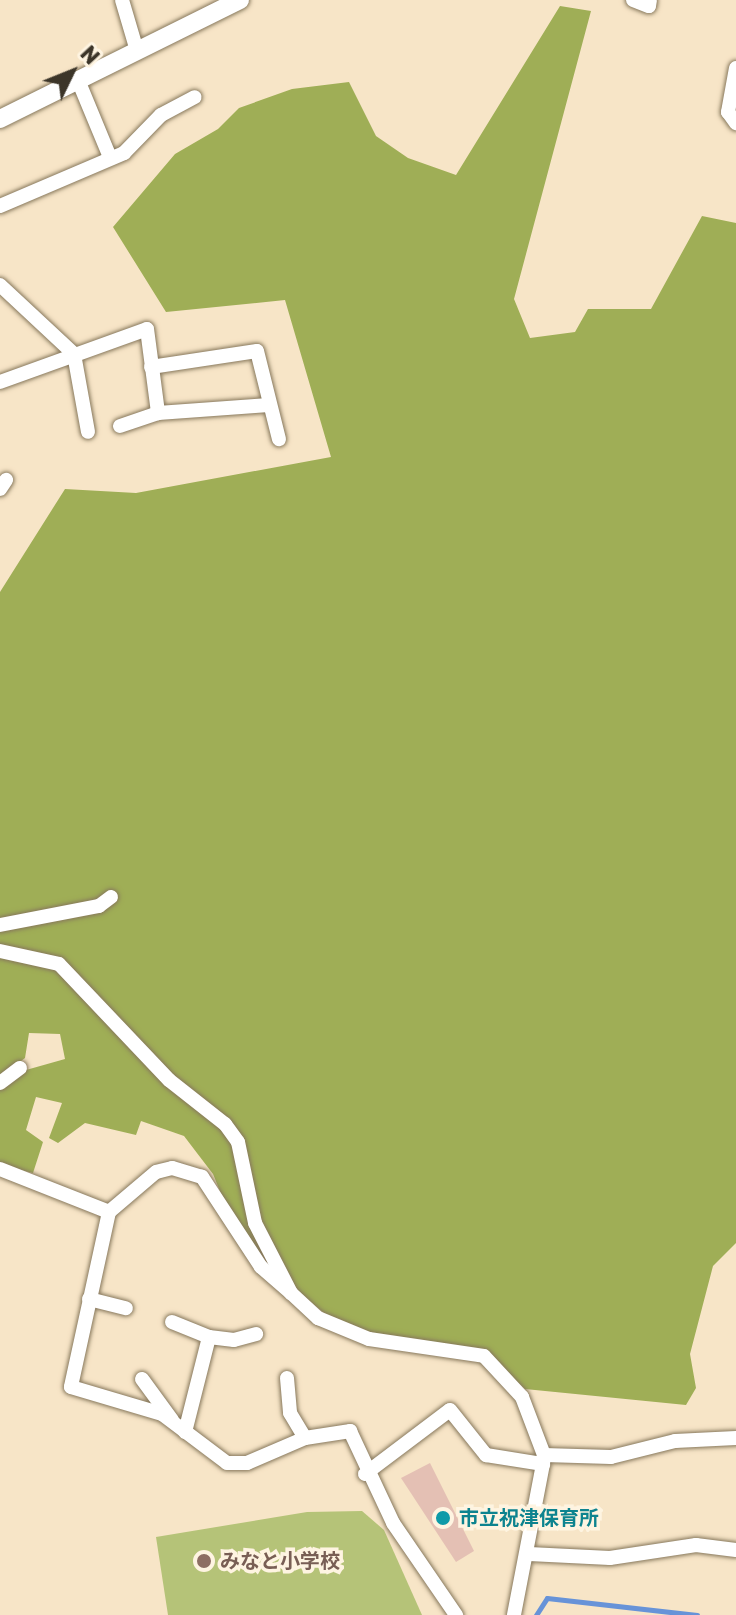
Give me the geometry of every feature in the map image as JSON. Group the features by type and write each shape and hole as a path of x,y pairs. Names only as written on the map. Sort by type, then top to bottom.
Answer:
{"main road":[{"path":"0,119 240,0"}],"street":[{"path":"122,0 137,51"},
{"path":"633,0 649,6 650,0"},
{"path":"736,68 728,112 736,123"},
{"path":"78,80 109,155"},
{"path":"0,206 109,155 124,153 161,115 195,97"},
{"path":"0,285 74,354 88,432"},
{"path":"0,382 147,329 158,413"},
{"path":"151,367 257,351 279,439"},
{"path":"120,426 158,413 269,405"},
{"path":"0,925 99,906 111,897"},
{"path":"0,951 59,964 169,1080 225,1124 238,1142 255,1223 291,1293"},
{"path":"0,1083 20,1068"},
{"path":"0,1169 109,1212"},
{"path":"180,1428 71,1387 109,1212 156,1172 190,1170 212,1188 232,1230 261,1267 344,1333 484,1356 522,1397 544,1460 529,1554 514,1615"},
{"path":"89,1299 126,1308"},
{"path":"172,1322 209,1337 256,1334"},
{"path":"180,1428 209,1337"},
{"path":"287,1378 290,1413 305,1438"},
{"path":"142,1379 180,1428 227,1463 247,1463 305,1438 350,1431 365,1474 456,1615"},
{"path":"365,1474 450,1410 486,1455 544,1460 611,1457 675,1441 736,1438"},
{"path":"529,1554 610,1558 696,1545 736,1550"}],"green space":[{"path":"560,6 591,11 514,299 530,338 575,332 588,309 651,309 702,216 736,223 736,1243 713,1266 690,1354 696,1388 686,1405 525,1389 482,1351 345,1330 264,1264 235,1228 213,1174 184,1136 141,1121 136,1135 85,1123 58,1143 49,1138 62,1103 36,1097 26,1130 43,1142 33,1173 0,1165 0,1089 26,1070 65,1059 60,1034 29,1033 25,1058 0,1077 0,592 65,489 136,493 331,457 285,300 166,312 113,227 175,154 218,129 239,108 292,89 349,82 376,136 408,158 456,175"},
{"path":"362,1511 384,1530 422,1615 168,1615 156,1537 307,1512"}],"building":[{"name":"市立祝津保育所","path":"430,1463 474,1551 456,1562 401,1478"}],"waterway":[{"path":"536,1615 547,1598 697,1615"}],"place":[{"name":"市立祝津保育所","path":"443,1518"},
{"name":"みなと小学校","path":"204,1561"}]}
